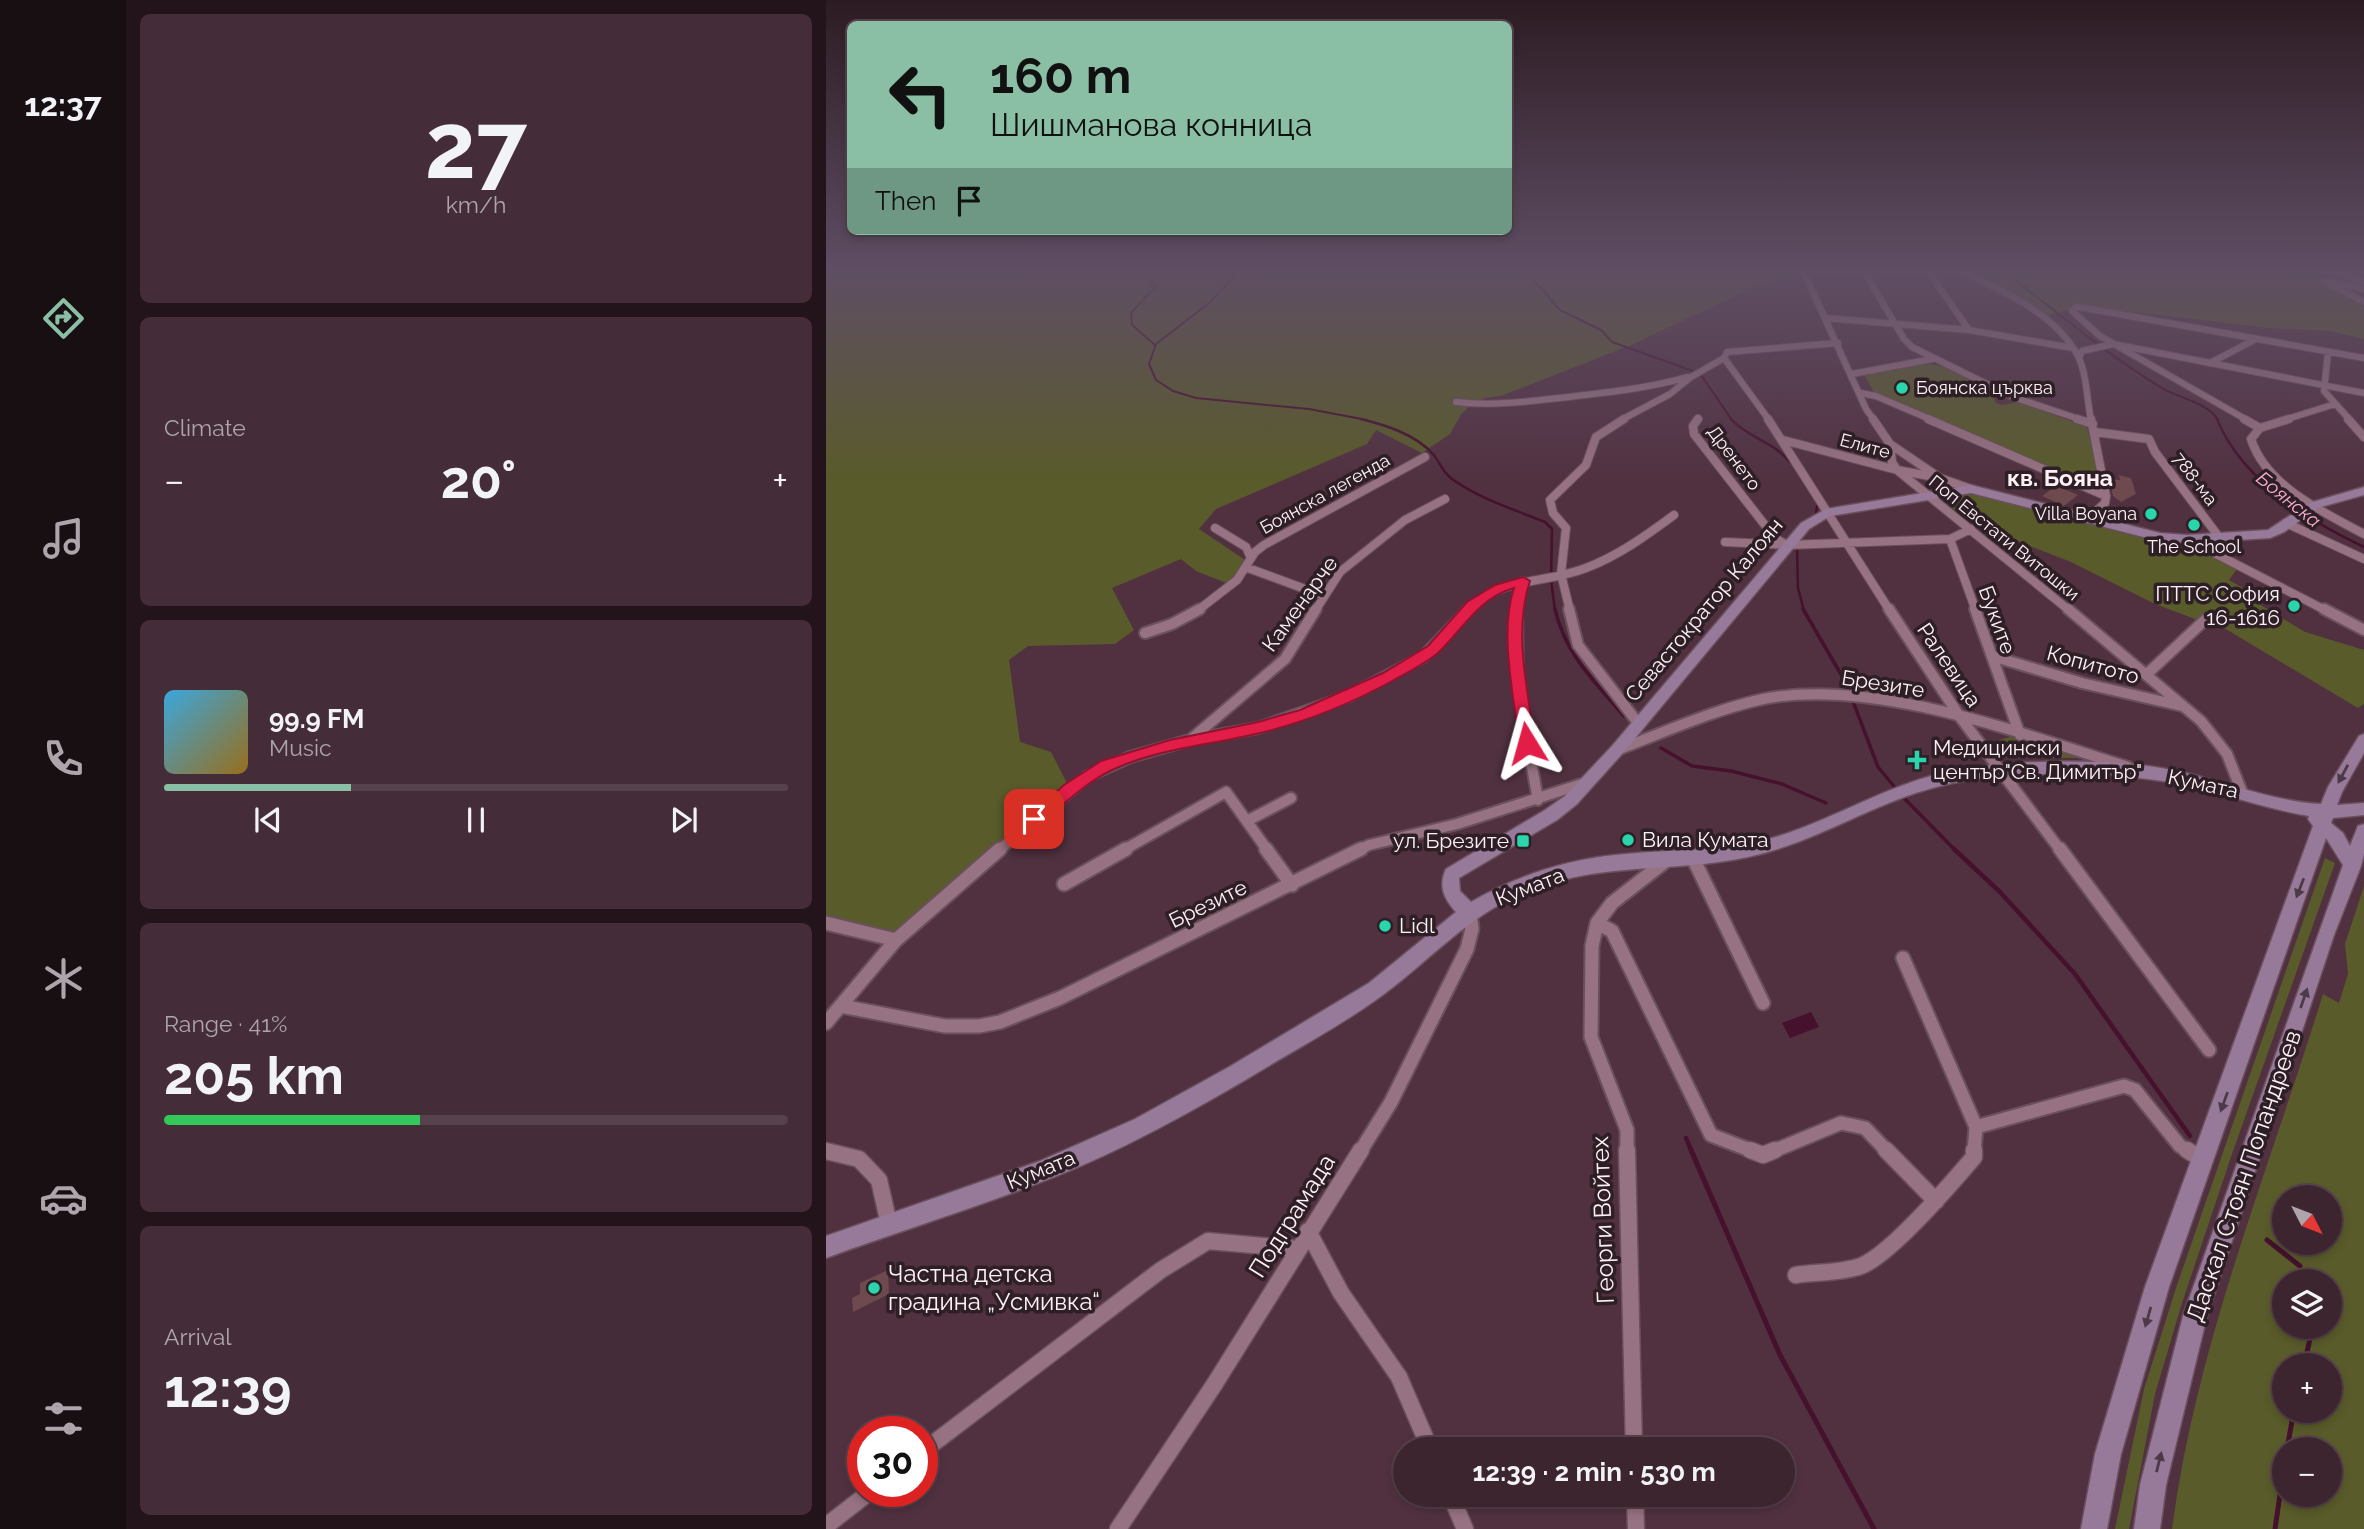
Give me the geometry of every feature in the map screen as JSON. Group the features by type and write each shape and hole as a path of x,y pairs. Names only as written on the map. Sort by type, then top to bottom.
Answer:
{"main road":[{"name":"Севастократор Калоян","path":"1470,913 1454,898 1449,882 1452,874 1551,815 1589,782 1788,545 1805,526 1826,513 1970,489 2148,535 2187,539 2270,534 2281,530 2288,521 2310,507 2364,491"},
{"name":"Даскал Стоян Попандреев","path":"2094,1529 2108,1454 2157,1287 2336,787 2364,740"},
{"name":"Кумата","path":"826,1247 987,1192 1097,1147 1186,1101 1376,989 1470,913 1540,879 1594,865 1667,860 1765,847 1821,828 1915,788 1949,777 2001,771 2143,772 2196,780 2325,818 2352,866"},
{"path":"2325,818 2364,809"},
{"name":"Даскал Стоян Попандреев","path":"2147,1529 2153,1485 2195,1316 2325,935 2364,831"}],"street":[{"path":"1836,339 1866,409 1890,444 1940,478 1970,489"},
{"path":"1905,339 1932,359 1986,381 2013,397 2094,428"},
{"path":"2023,339 2073,348"},
{"path":"2066,339 2079,358 2106,496 2105,503 2088,519"},
{"path":"2106,339 2260,428"},
{"path":"2210,363 2255,339"},
{"path":"2258,339 2364,358"},
{"path":"1638,723 1578,645 1561,574 1566,528 1553,513 1550,500 1586,465 1599,433 1670,394 1731,351 1838,343"},
{"path":"2079,358 2082,351 2113,344 2364,393"},
{"path":"2328,352 2325,391 2364,437"},
{"name":"Ралевица","path":"1724,358 1783,440 1826,513 1959,717 2209,1050"},
{"path":"1852,374 1932,359"},
{"path":"1456,401 1506,406 1600,396 1656,387 1691,377"},
{"path":"1861,393 1891,402 2106,496"},
{"path":"2335,404 2260,428 2250,439 2252,450 2276,477 2310,507 2364,534"},
{"name":"Дренето","path":"1698,418 1693,426 1694,434 1775,538 1788,545"},
{"name":"788-ма","path":"2094,428 2149,439 2155,452 2219,537"},
{"name":"Елите","path":"1783,440 1897,470 1940,478"},
{"path":"1890,444 1892,462 1897,470"},
{"name":"Боянска легенда","path":"1248,568 1251,556 1264,545 1425,457"},
{"name":"Поп Евстати Витошки","path":"1897,470 2201,721 2227,754 2242,793"},
{"name":"Каменарче","path":"1190,740 1285,659 1340,572 1405,520 1445,499"},
{"path":"826,1023 897,940 999,849 1087,776 1130,757 1190,740 1282,721 1359,691 1423,657 1460,616 1499,588 1597,564 1674,515"},
{"path":"2288,521 2364,559"},
{"path":"1215,528 1246,547 1251,556"},
{"path":"1725,542 1788,545 1950,539 1970,528"},
{"name":"Буките","path":"1950,539 2020,735"},
{"path":"2187,539 2364,630"},
{"path":"1145,633 1164,628 1199,610 1248,568 1324,596"},
{"path":"1523,581 1517,600 1514,630 1531,771 1538,800"},
{"name":"Копитото","path":"2147,674 2206,619"},
{"name":"Копитото","path":"1992,656 2094,686 2185,707"},
{"name":"Брезите","path":"1617,750 1743,705 1784,696 1855,695 1959,717 2143,772"},
{"name":"Брезите","path":"841,1006 947,1026 980,1026 1008,1019 1060,998 1370,845 1457,824 1589,782"},
{"path":"1064,884 1226,792 1292,884"},
{"path":"1247,821 1291,798"},
{"path":"1692,856 1763,1003"},
{"path":"1667,860 1626,889 1597,923 1612,931 1711,1135 1763,1155 1841,1123 1865,1128 1932,1197"},
{"name":"Подграмада","path":"1118,1529 1207,1396 1391,1102 1468,948 1472,929 1470,913"},
{"path":"826,923 897,940"},
{"name":"Георги Войтех","path":"1597,923 1592,946 1591,1037 1627,1130 1634,1437"},
{"path":"1796,1275 1860,1266 1876,1257 1974,1157 1976,1127 1903,958"},
{"name":"Даскал Стоян Попандреев","path":"1976,1127 2124,1086 2135,1090 2180,1146 2203,1160"},
{"path":"826,1151 859,1159 879,1180 889,1224"},
{"path":"1308,1231 1341,1293 1399,1377 1425,1437"},
{"path":"938,1440 1161,1270 1208,1241 1297,1249"},
{"path":"826,1525 850,1507"},
{"path":"1456,1507 1465,1529"},
{"path":"1635,1507 1636,1529"}],"green space":[{"path":"826,339 1643,339 1501,396 1485,398 1472,404 1462,413 1450,434 1422,453 1376,430 1367,444 1216,509 1199,529 1245,560 1229,584 1196,571 1181,559 1112,588 1134,630 1115,644 1028,646 1009,660 1020,742 1051,752 1070,789 896,940 826,919"},
{"path":"1925,363 1947,367 1987,383 1996,403 2002,405 2019,402 2087,427 2100,482 2089,478 2073,481 2049,467 1901,405 1874,392 1863,373"},
{"path":"1949,496 1991,496 2122,533 2192,546 2237,569 2229,580 2248,591 2246,596 2305,632 2364,650 2364,704 2358,708 2214,622 2211,625 2155,604 2071,562 1986,529 1956,512 1945,501"},
{"path":"2010,737 2085,758 1999,758 1989,743"},
{"path":"2325,858 2335,863 2232,1154 2155,1394 2129,1529 2115,1529 2144,1389 2177,1285"},
{"path":"2364,886 2364,1529 2172,1529 2183,1460 2198,1393 2236,1258 2323,994 2339,1003 2348,974 2345,944"}],"shaded area":[{"path":"1811,1012 1819,1027 1790,1038 1782,1023"}],"building":[{"path":"2119,475 2131,478 2136,494 2121,502 2113,496 2109,479 2120,480"},
{"path":"2057,485 2078,495 2064,506 2042,496"},
{"path":"2001,744 2029,747 2031,756 2003,753"},
{"name":"Частна детска градина „Усмивка“","path":"888,1270 889,1294 853,1312 852,1298 860,1294 860,1283"}],"waterway":[{"path":"1149,339 1155,345"},
{"path":"1162,339 1156,344 1149,364 1156,380 1173,391 1196,398 1309,409 1367,420"},
{"path":"1610,339 1693,371"},
{"name":"Боянска","path":"2091,339 2169,392 2208,409 2218,420"},
{"path":"1701,375 1732,420"},
{"path":"1361,419 1390,427 1418,441 1433,454 1443,470 1463,486 1545,522 1552,529 1551,579 1555,611"},
{"name":"Боянска","path":"2217,419 2228,441 2259,479 2320,524 2364,547"},
{"path":"1732,420 1784,455 1790,462"},
{"path":"1816,512 1818,503"},
{"path":"1797,549 1798,588 1804,610"},
{"path":"1555,609 1574,654 1624,716"},
{"path":"1804,610 1846,683 1878,767 1897,790"},
{"path":"1661,748 1692,766 1731,771 1782,784 1826,803"},
{"path":"1902,796 1954,849"},
{"path":"1954,849 2000,892 2075,974 2190,1136"},
{"path":"1686,1138 1692,1152"},
{"path":"1691,1150 1780,1355 1874,1529"},
{"path":"2267,1240 2300,1266"},
{"path":"2307,1353 2310,1339"},
{"path":"2289,1437 2292,1423"},
{"path":"2275,1529 2278,1507"}],"place":[{"name":"Боянска църква","path":"1902,388"},
{"name":"Villa Boyana","path":"2151,514"},
{"name":"The School","path":"2194,525"},
{"name":"ПТТС София 16-1616","path":"2294,606"},
{"name":"Медицински център\"Св. Димитър\"","path":"1917,760"},
{"name":"Вила Кумата","path":"1628,840"},
{"name":"ул. Брезите","path":"1523,841"},
{"name":"Lidl","path":"1385,926"},
{"name":"Частна детска градина „Усмивка“","path":"874,1288"}],"district":[{"name":"кв. Бояна","path":"2060,478"}],"route":[{"path":"1034,819 1087,776 1107,766 1190,740 1199,741 1258,728 1349,696 1389,677 1433,649 1471,605 1499,588 1523,581 1517,600 1514,630 1527,743"}]}
